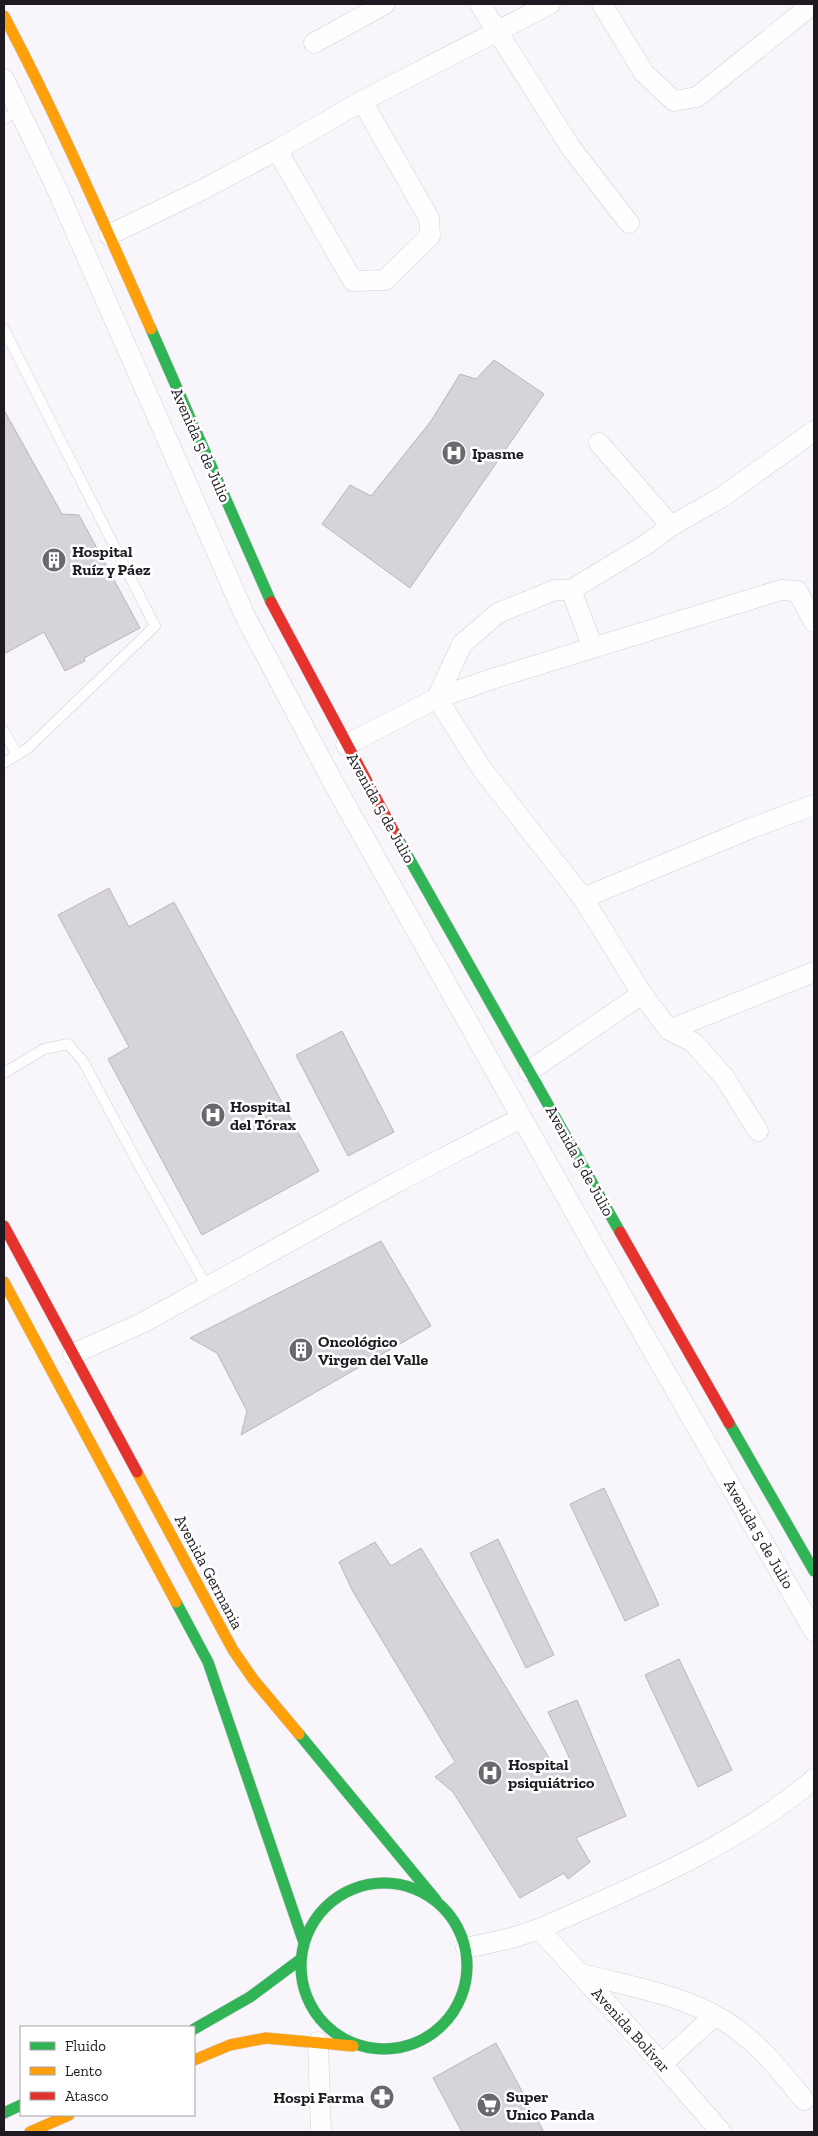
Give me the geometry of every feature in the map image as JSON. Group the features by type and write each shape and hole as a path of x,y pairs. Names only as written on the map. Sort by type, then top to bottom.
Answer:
{"street":[{"path":"314,42 385,4"},
{"path":"480,4 571,148 629,223"},
{"path":"109,235 202,190 277,150 362,101 550,4"},
{"path":"602,4 644,73 674,101 697,96 813,4"},
{"name":"Avenida 5 de Julio","path":"4,16 59,123 268,596 346,745 814,1571"},
{"name":"Avenida 5 de Julio","path":"4,79 12,115 56,187 245,616 335,786 814,1630"},
{"path":"277,150 353,281 385,280 430,236 429,218 362,101"},
{"path":"437,698 462,644 498,613 555,590 571,590 647,544 671,526 722,497 814,431"},
{"path":"599,443 671,526"},
{"path":"571,590 594,648"},
{"path":"346,745 437,698 781,590 797,591 814,622"},
{"path":"437,698 482,769 583,898 642,994 669,1030 694,1043 725,1078 758,1131"},
{"path":"583,898 754,827 814,805"},
{"path":"669,1030 814,972"},
{"path":"529,1071 642,994"},
{"path":"73,1354 142,1323 399,1181 522,1118"},
{"name":"Avenida Germania","path":"4,1226 237,1657 253,1679 436,1900"},
{"path":"4,1282 208,1662 304,1943"},
{"path":"466,1948 512,1938 538,1929 723,1843 769,1814 814,1779"},
{"path":"195,2060 225,2047 252,2040 286,2038 378,2050 403,2048 426,2039 439,2030 451,2018 465,1989 468,1973 466,1948 457,1925 448,1911 422,1891 407,1885 391,1882 374,1882 358,1886 336,1898 318,1914 304,1943 301,1959 301,1976 305,1992 314,2010 333,2032 347,2041 362,2047"},
{"name":"Avenida Bolívar","path":"538,1929 662,2064 721,2132"},
{"path":"195,2028 230,2011 253,1996 301,1959"},
{"path":"579,1973 673,1999 714,2016 735,2028 770,2058 804,2100"},
{"path":"662,2064 714,2016"},
{"path":"318,2042 321,2132"},
{"path":"4,2113 20,2105"},
{"path":"30,2132 67,2116"}],"lane":[{"path":"4,329 155,626 28,748 4,763"},
{"path":"4,731 17,755"},
{"path":"4,1073 44,1049 68,1044 83,1061 207,1287"}],"building":[{"name":"Ipasme","path":"494,360 544,394 410,588 322,524 350,485 371,496 431,421 460,374 476,379"},
{"name":"Hospital Ruíz y Páez","path":"4,410 62,514 79,515 140,628 84,658 85,661 65,671 44,632 4,654"},
{"name":"Hospital del Tórax","path":"109,888 129,927 174,902 319,1171 202,1235 108,1059 129,1047 58,915"},
{"path":"342,1031 394,1132 348,1156 296,1055"},
{"name":"Oncológico Virgen del Valle","path":"381,1241 431,1326 241,1435 247,1411 217,1353 190,1338"},
{"path":"604,1488 659,1605 625,1621 570,1504"},
{"path":"498,1539 554,1655 526,1668 470,1553"},
{"path":"375,1542 391,1566 421,1548 554,1766 569,1757 548,1712 577,1700 626,1816 576,1838 590,1862 568,1879 564,1873 520,1898 453,1792 435,1777 455,1762 352,1590 339,1562"},
{"path":"679,1659 732,1770 698,1787 645,1675"},
{"name":"Super Unico Panda","path":"496,2043 544,2132 462,2132 433,2078"}],"traffic: fast":[{"path":"151,329 271,602"},
{"path":"393,830 620,1232"},
{"path":"729,1423 814,1571"},
{"path":"176,1602 208,1662 304,1943"},
{"path":"299,1734 436,1900"},
{"path":"392,1883 408,1886 423,1892 437,1901 449,1913 458,1927 464,1942 467,1966 466,1982 458,2005 449,2019 437,2031 423,2040 408,2046 376,2049 360,2046 345,2040 331,2031 319,2019 310,2005 304,1990 301,1958 304,1942 310,1927 319,1913 331,1901 345,1892 360,1886 392,1883"},
{"path":"195,2028 250,1997 301,1959"},
{"path":"4,2113 20,2105"}],"traffic: slow":[{"path":"4,16 62,132 151,329"},
{"path":"4,1282 176,1602"},
{"path":"137,1472 233,1650 253,1679 299,1734"},
{"path":"195,2060 230,2045 266,2038 353,2046"},
{"path":"30,2132 67,2116"}],"traffic: jam":[{"path":"271,602 393,830"},
{"path":"4,1226 137,1472"},
{"path":"620,1232 729,1423"}],"place":[{"name":"Ipasme","path":"454,453"},
{"name":"Hospital Ruíz y Páez","path":"54,560"},
{"name":"Hospital del Tórax","path":"213,1115"},
{"name":"Oncológico Virgen del Valle","path":"301,1350"},
{"name":"Hospital psiquiátrico","path":"490,1773"},
{"name":"Hospi Farma","path":"382,2097"},
{"name":"Super Unico Panda","path":"489,2105"}]}
